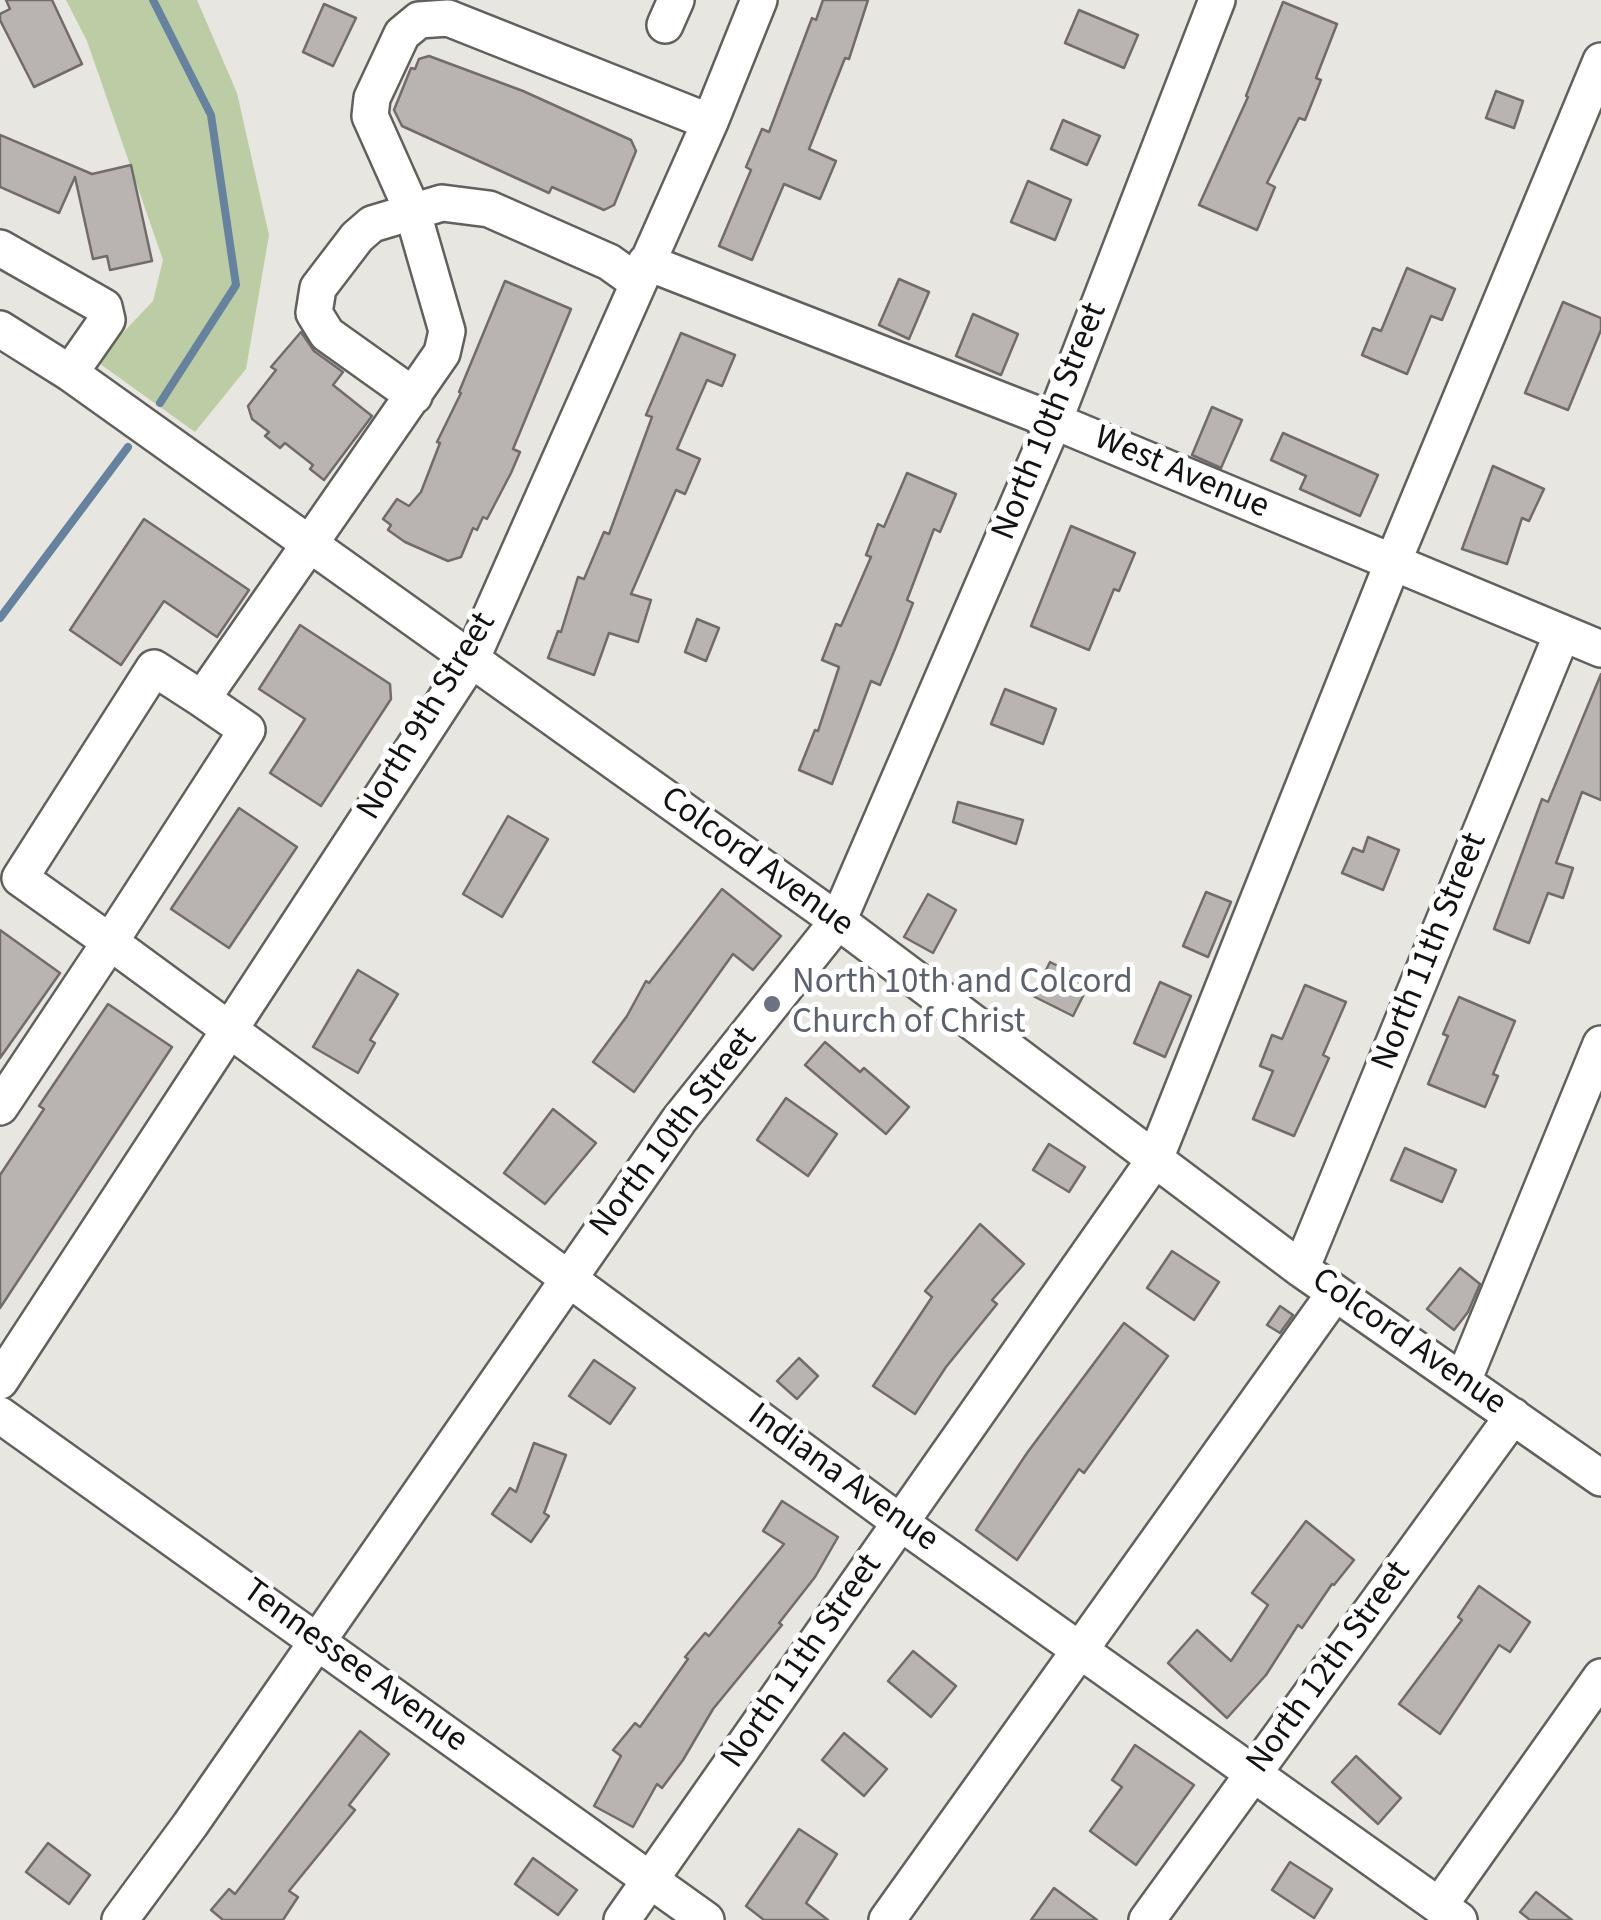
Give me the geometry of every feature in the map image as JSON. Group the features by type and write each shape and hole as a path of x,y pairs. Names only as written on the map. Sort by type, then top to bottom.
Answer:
{"street":[{"name":"North 9th Street","path":"0,1379 471,660 710,122 759,0"},
{"name":"North 10th Street","path":"120,1920 680,1120 838,921 1054,421 1218,0"},
{"path":"202,699 442,353 446,331 412,210 370,116 372,98 402,34 419,20 448,18 710,122"},
{"path":"1393,562 1601,61"},
{"name":"West Avenue","path":"414,396 327,334 314,313 318,288 357,237 372,224 442,203 490,209 609,262 1054,421 1601,649"},
{"path":"0,248 104,307 106,320 70,373"},
{"name":"Colcord Avenue","path":"0,329 70,373 838,921 1301,1268 1601,1478"},
{"name":"North 11th Street","path":"622,1920 1155,1159 1393,562"},
{"name":"North 11th Street","path":"1301,1268 1562,634"},
{"path":"0,1107 247,730 154,668 10,876"},
{"name":"Indiana Avenue","path":"10,876 110,942 900,1523 1449,1913"},
{"path":"1463,1381 1601,1044"},
{"path":"886,1920 1336,1293"},
{"name":"Tennessee Avenue","path":"0,1414 706,1920"},
{"name":"North 12th Street","path":"1146,1920 1513,1416"},
{"path":"1449,1913 1601,1677"}],"green space":[{"path":"66,0 197,0 237,93 269,235 246,369 195,432 96,361 153,301 163,260 87,41"}],"building":[{"path":"6,0 52,0 82,64 34,87 0,20 0,14 10,9"},
{"path":"823,0 868,0 849,59 845,58 809,149 836,161 820,199 784,184 752,260 719,246 751,170 746,167 762,129 769,132 812,18 816,20"},
{"path":"1283,2 1337,24 1305,120 1299,118 1267,183 1275,187 1257,230 1199,205 1248,97"},
{"path":"324,4 356,18 333,66 303,52"},
{"path":"1079,10 1138,35 1124,68 1065,43"},
{"path":"429,56 523,91 631,140 636,151 614,205 604,210 552,187 549,193 402,126 394,110 411,68 415,69 419,59"},
{"path":"1496,91 1523,101 1514,128 1486,118"},
{"path":"1063,120 1100,136 1087,165 1051,149"},
{"path":"0,135 92,174 131,165 152,261 110,270 107,256 93,259 75,177 59,213 0,187"},
{"path":"1028,181 1071,200 1055,240 1011,222"},
{"path":"1407,268 1455,289 1442,320 1431,316 1407,374 1362,355 1373,328 1381,331"},
{"path":"899,279 929,292 909,339 879,325"},
{"path":"505,281 571,309 513,449 520,452 511,473 487,519 483,517 477,530 473,528 461,557 448,561 405,542 388,530 391,525 383,519 397,499 409,506 421,492 440,443 437,442 461,393"},
{"path":"1563,302 1601,318 1601,330 1568,410 1525,393"},
{"path":"973,314 1018,334 1001,375 956,356"},
{"path":"301,332 314,351 343,372 333,385 372,416 324,480 310,469 313,465 285,443 280,448 265,436 269,432 252,419 248,406 276,370 271,367"},
{"path":"681,333 735,355 722,386 707,380 677,449 700,459 685,494 676,490 631,594 651,600 638,642 609,633 594,675 548,658 558,631 561,632 578,577 584,579 604,532 609,534 652,417 646,415"},
{"path":"1212,407 1242,420 1221,468 1192,455"},
{"path":"1283,433 1378,475 1360,516 1300,489 1306,476 1271,460"},
{"path":"1493,466 1544,489 1529,521 1522,518 1507,564 1462,549"},
{"path":"907,473 956,494 940,532 934,529 907,600 913,603 895,649 880,685 871,681 832,784 799,770 815,730 818,731 839,667 822,660 871,557 866,555 878,524 884,527"},
{"path":"144,519 249,590 217,637 164,601 121,665 70,630"},
{"path":"1071,526 1135,553 1119,591 1114,589 1089,650 1031,626"},
{"path":"697,619 719,628 706,661 685,652"},
{"path":"300,625 390,684 391,699 321,806 270,773 305,719 259,689"},
{"path":"1601,674 1601,800 1582,792 1556,863 1573,868 1563,898 1548,893 1529,943 1494,929 1542,799 1548,802"},
{"path":"1005,689 1056,709 1043,744 991,724"},
{"path":"958,802 1023,820 1016,844 953,822"},
{"path":"239,808 297,847 229,948 171,909"},
{"path":"508,816 548,839 502,917 463,894"},
{"path":"1368,837 1399,850 1383,890 1342,873 1353,848 1363,852"},
{"path":"722,889 781,936 753,970 733,954 634,1092 593,1062 627,1016 646,981 649,983"},
{"path":"1206,892 1231,902 1208,957 1183,946"},
{"path":"928,894 956,910 933,953 904,937"},
{"path":"0,930 60,973 0,1058"},
{"path":"1050,962 1090,982 1073,1016 1033,996"},
{"path":"358,970 398,994 370,1040 375,1043 358,1073 313,1047"},
{"path":"1160,982 1191,996 1165,1057 1134,1043"},
{"path":"1305,985 1346,1002 1323,1055 1329,1058 1294,1136 1253,1119 1273,1071 1260,1066 1272,1035 1282,1039"},
{"path":"1459,997 1515,1021 1493,1074 1498,1076 1485,1107 1428,1084"},
{"path":"108,1004 172,1047 0,1308 0,1175 44,1109 39,1106"},
{"path":"825,1042 860,1072 864,1068 909,1107 886,1134 805,1065"},
{"path":"786,1098 837,1134 808,1176 757,1140"},
{"path":"553,1109 596,1143 545,1204 504,1173"},
{"path":"1049,1144 1085,1167 1069,1192 1033,1170"},
{"path":"1405,1148 1456,1170 1442,1202 1391,1180"},
{"path":"980,1224 1024,1264 992,1300 997,1304 946,1367 915,1414 873,1386 932,1297 925,1291"},
{"path":"1172,1251 1219,1282 1194,1320 1147,1288"},
{"path":"1460,1268 1480,1284 1468,1312 1454,1330 1427,1309"},
{"path":"1280,1306 1293,1315 1280,1333 1267,1325"},
{"path":"1124,1323 1168,1356 1084,1473 1079,1469 1017,1560 976,1530 1027,1453"},
{"path":"799,1358 818,1376 797,1399 777,1381"},
{"path":"594,1360 635,1388 610,1424 569,1396"},
{"path":"534,1443 566,1455 544,1513 549,1516 531,1542 492,1514 510,1488 516,1492"},
{"path":"782,1501 838,1537 815,1577 779,1623 782,1625 713,1709 662,1788 657,1784 633,1827 594,1806 621,1756 613,1750 635,1723 640,1727 688,1659 685,1657 705,1633 709,1636 784,1544 763,1531"},
{"path":"1306,1521 1354,1560 1302,1628 1298,1625 1266,1675 1227,1718 1168,1663 1197,1630 1231,1661 1268,1605 1252,1593"},
{"path":"1479,1586 1530,1622 1510,1652 1499,1645 1440,1734 1399,1704 1462,1620 1458,1617"},
{"path":"913,1651 956,1686 931,1717 888,1681"},
{"path":"360,1731 389,1754 349,1805 355,1810 289,1891 298,1897 283,1920 223,1920 211,1910 229,1889 235,1894"},
{"path":"844,1733 887,1769 864,1796 822,1760"},
{"path":"1135,1745 1194,1785 1136,1865 1090,1831 1122,1787 1112,1780"},
{"path":"1356,1756 1401,1798 1378,1824 1332,1782"},
{"path":"799,1829 837,1854 806,1903 828,1920 764,1920 746,1906"},
{"path":"48,1843 90,1875 69,1904 26,1872"},
{"path":"533,1858 577,1890 558,1915 515,1884"},
{"path":"1290,1862 1332,1889 1314,1918 1272,1890"},
{"path":"1054,1888 1097,1920 1031,1920"},
{"path":"1536,1892 1572,1920 1530,1920 1520,1912"}],"waterway":[{"path":"153,0 211,115 236,285 160,403"},
{"path":"0,618 128,447"}],"place":[{"name":"North 10th and Colcord Church of Christ","path":"772,1004"}]}
